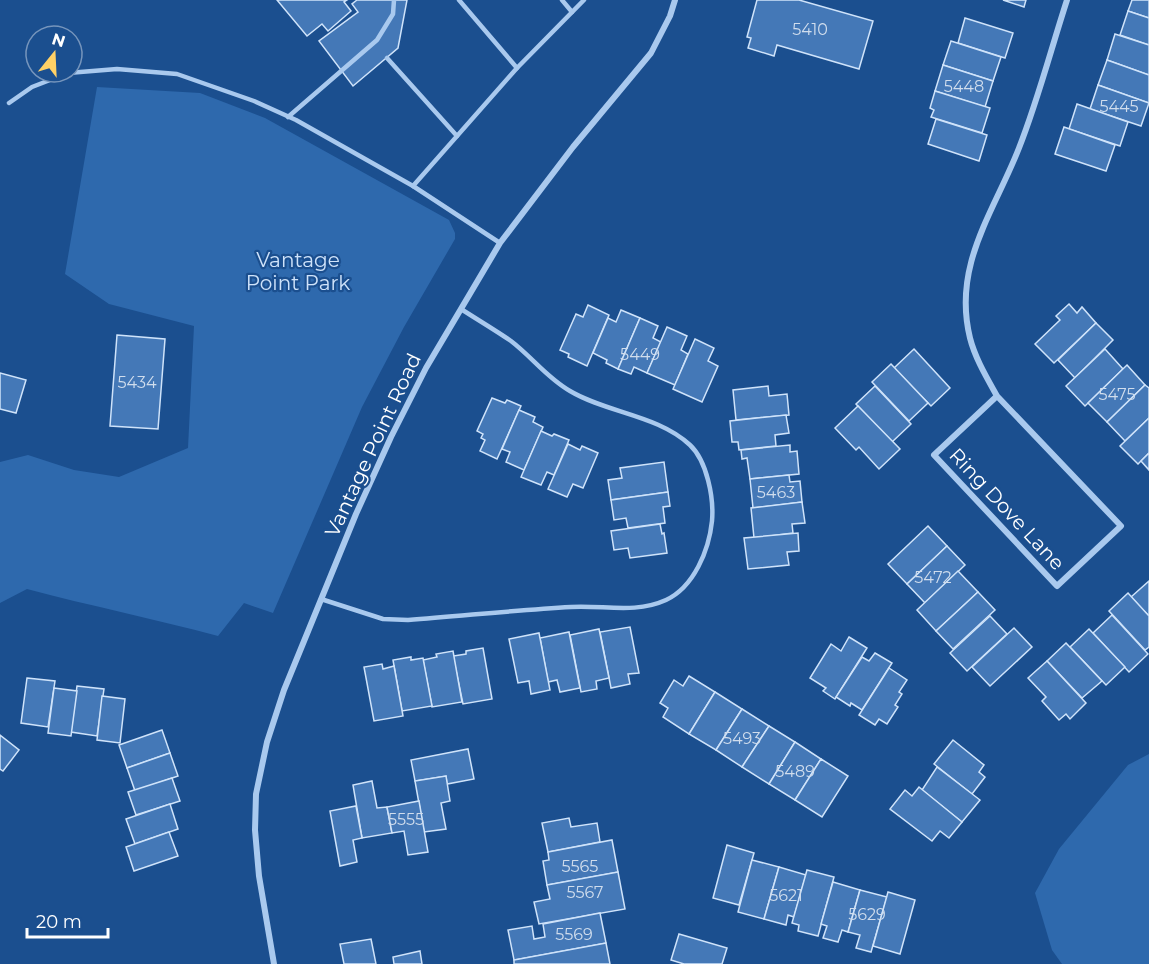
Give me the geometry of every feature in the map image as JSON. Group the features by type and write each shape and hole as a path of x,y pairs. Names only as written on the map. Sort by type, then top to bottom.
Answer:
{"street":[{"name":"Vantage Point Road","path":"274,964 259,876 255,830 256,794 267,742 280,701 356,514 426,368 500,243 573,147 651,52 675,0"},
{"name":"Ring Dove Lane","path":"997,396 934,455 1057,586 1120,526 997,396 970,340 965,312 966,282 971,257 983,224 1006,179 1024,135 1067,0"}],"lane":[{"path":"288,117 377,40 393,14 394,0"},
{"path":"459,0 517,68"},
{"path":"562,0 572,12"},
{"path":"413,186 517,68 584,0"},
{"path":"387,58 457,136"},
{"path":"9,103 32,87 68,73 117,69 177,74 254,101 288,117 413,186 500,243"},
{"path":"321,599 383,619 408,620 574,606 642,608 668,599 691,579 703,558 710,540 712,517 707,472 693,447 683,438 660,426 585,400 568,390 552,379 512,342 462,309"}],"green space":[{"name":"Vantage Point Park","path":"97,87 200,93 265,118 449,220 455,233 455,239 404,327 362,407 273,613 244,603 218,636 27,589 0,603 0,462 28,455 74,470 119,477 188,448 194,326 109,304 65,274"},
{"path":"1149,754 1149,964 1062,964 1052,950 1035,893 1059,849 1128,765"}],"building":[{"path":"277,0 347,0 344,2 351,11 328,31 322,24 307,36"},
{"path":"357,0 407,0 398,48 353,86 319,41 358,12 352,4"},
{"path":"757,0 799,0 873,21 859,69 777,45 774,56 748,48 751,38 747,37"},
{"path":"1003,0 1026,0 1024,7"},
{"path":"1132,0 1149,0 1149,18 1128,11"},
{"path":"1128,11 1149,18 1149,45 1120,35"},
{"path":"965,18 1013,33 1005,58 958,43"},
{"path":"1115,34 1149,45 1149,75 1107,60"},
{"path":"951,41 1001,57 993,81 943,65"},
{"path":"1107,60 1149,75 1149,103 1098,85"},
{"path":"943,65 993,81 985,107 935,91"},
{"path":"1098,85 1149,103 1141,126 1090,109"},
{"path":"935,91 990,108 982,133 931,117 934,110 930,108"},
{"path":"1077,104 1128,122 1120,146 1069,129"},
{"path":"936,119 987,135 979,161 928,144"},
{"path":"1064,127 1115,145 1106,171 1055,154"},
{"path":"1069,304 1077,313 1082,307 1096,323 1054,363 1035,344 1060,320 1056,316"},
{"path":"588,305 609,315 587,366 568,357 569,354 560,350 576,314 583,317"},
{"path":"621,310 640,318 618,369 593,353 608,318 616,322"},
{"path":"640,318 658,326 653,338 661,342 647,373 634,367 631,374 618,369"},
{"path":"1096,323 1113,340 1075,378 1058,360"},
{"path":"667,327 687,336 681,350 688,354 675,385 647,373"},
{"path":"117,335 165,339 158,429 110,426"},
{"path":"695,339 714,348 708,361 718,366 702,402 673,389"},
{"path":"914,349 950,388 931,406 894,368"},
{"path":"1105,349 1123,369 1085,406 1066,386"},
{"path":"891,364 928,403 909,421 872,382"},
{"path":"1127,365 1145,385 1107,422 1088,403"},
{"path":"0,373 26,380 16,413 0,409"},
{"path":"1145,385 1149,388 1149,418 1125,441 1107,422"},
{"path":"768,386 769,396 787,394 789,415 736,420 733,390"},
{"path":"875,386 911,424 892,442 856,404"},
{"path":"492,398 505,403 507,400 521,406 497,459 480,451 485,440 481,438 483,434 477,431"},
{"path":"858,406 900,449 879,469 859,447 856,450 835,428"},
{"path":"519,410 535,417 533,422 543,427 524,470 506,462 510,452 502,449"},
{"path":"786,415 789,433 775,435 776,446 739,450 738,442 732,442 730,421"},
{"path":"1149,418 1149,453 1138,464 1120,446"},
{"path":"541,431 569,440 554,475 547,472 541,485 521,477"},
{"path":"568,444 580,450 582,446 598,453 583,488 573,484 567,497 548,489"},
{"path":"790,445 790,452 797,451 799,474 750,479 747,458 742,459 741,450"},
{"path":"1149,453 1149,470 1141,461"},
{"path":"664,462 668,492 611,500 608,480 622,478 620,468"},
{"path":"789,475 790,482 800,481 802,502 753,508 750,479"},
{"path":"668,492 670,506 663,507 665,523 628,528 626,518 614,520 611,500"},
{"path":"802,502 805,523 792,524 793,533 754,538 751,508"},
{"path":"660,524 667,553 630,558 628,548 614,550 611,531"},
{"path":"928,526 947,546 907,584 888,564"},
{"path":"798,533 799,551 787,552 789,565 748,569 744,538"},
{"path":"947,546 965,565 925,603 907,584"},
{"path":"958,571 978,592 936,631 917,610"},
{"path":"1149,581 1149,616 1131,597"},
{"path":"978,592 995,610 953,649 936,631"},
{"path":"1128,593 1149,616 1149,647 1145,650 1109,611"},
{"path":"1112,615 1148,654 1129,672 1093,633"},
{"path":"990,616 1007,634 967,671 950,653"},
{"path":"630,627 639,673 628,674 630,684 611,688 600,632"},
{"path":"1014,628 1032,647 990,686 972,667"},
{"path":"599,629 609,678 596,681 597,689 581,692 570,635"},
{"path":"1089,629 1125,667 1106,685 1070,647"},
{"path":"569,632 580,688 560,692 557,680 548,682 540,638"},
{"path":"539,633 550,690 531,694 529,681 518,683 509,639"},
{"path":"849,637 867,648 835,699 823,691 826,688 810,678 831,644 841,651"},
{"path":"1066,643 1102,681 1082,698 1047,661"},
{"path":"483,648 492,699 463,704 453,656"},
{"path":"453,651 462,702 432,707 423,660 437,657 436,654"},
{"path":"875,653 892,663 862,710 836,697 862,657 869,661"},
{"path":"411,657 411,660 423,658 432,706 402,711 393,660"},
{"path":"1047,661 1086,703 1070,719 1066,714 1059,720 1042,701 1046,697 1028,678"},
{"path":"382,664 383,669 394,666 403,716 374,721 364,667"},
{"path":"889,668 907,680 899,692 902,694 895,705 898,707 887,724 879,719 875,725 859,715"},
{"path":"689,676 715,692 689,734 663,717 668,708 660,703 674,680 683,686"},
{"path":"27,678 55,681 48,727 21,723"},
{"path":"77,686 104,689 97,736 71,732"},
{"path":"54,688 77,691 71,736 48,733"},
{"path":"715,692 742,709 716,750 689,734"},
{"path":"102,696 125,699 120,743 97,740"},
{"path":"742,709 769,726 742,767 716,750"},
{"path":"769,726 795,742 769,784 742,767"},
{"path":"162,730 170,753 127,768 119,745"},
{"path":"0,735 19,750 3,771 0,769"},
{"path":"953,740 984,765 979,772 985,777 972,794 934,764"},
{"path":"795,742 821,759 795,800 769,784"},
{"path":"468,749 474,779 447,784 446,776 415,781 411,760"},
{"path":"170,753 178,776 135,791 127,768"},
{"path":"821,759 848,776 822,817 795,800"},
{"path":"937,767 980,800 962,822 922,790"},
{"path":"446,776 450,801 441,803 446,829 424,832 415,781"},
{"path":"172,778 180,801 136,815 128,792"},
{"path":"372,781 377,808 387,807 392,833 362,838 353,785"},
{"path":"919,787 962,822 949,838 940,831 932,841 890,809 905,790 912,796"},
{"path":"419,801 428,852 408,855 404,831 392,833 387,807"},
{"path":"170,804 178,829 135,844 126,819"},
{"path":"356,806 362,838 353,840 357,862 340,866 330,811"},
{"path":"569,818 571,827 597,823 600,842 548,852 542,823"},
{"path":"169,832 178,856 134,871 126,847"},
{"path":"612,840 618,872 547,885 543,861 549,860 548,852"},
{"path":"727,845 754,853 739,905 713,898"},
{"path":"752,860 779,867 764,919 738,912"},
{"path":"779,867 806,875 794,917 788,915 786,925 764,919"},
{"path":"807,870 834,877 818,936 798,931 799,925 792,923"},
{"path":"618,872 625,909 539,924 534,902 550,899 547,885"},
{"path":"833,882 860,890 848,932 842,930 838,942 823,938 827,926 821,924"},
{"path":"860,890 887,897 871,952 856,948 860,935 848,932"},
{"path":"888,892 915,900 900,954 873,946"},
{"path":"600,913 606,943 514,960 508,930 532,926 534,939 545,937 543,924"},
{"path":"679,934 727,948 722,964 684,964 671,960"},
{"path":"371,939 376,964 344,964 340,944"},
{"path":"606,943 610,964 514,964 514,960"},
{"path":"420,951 422,964 394,964 393,957"}]}
